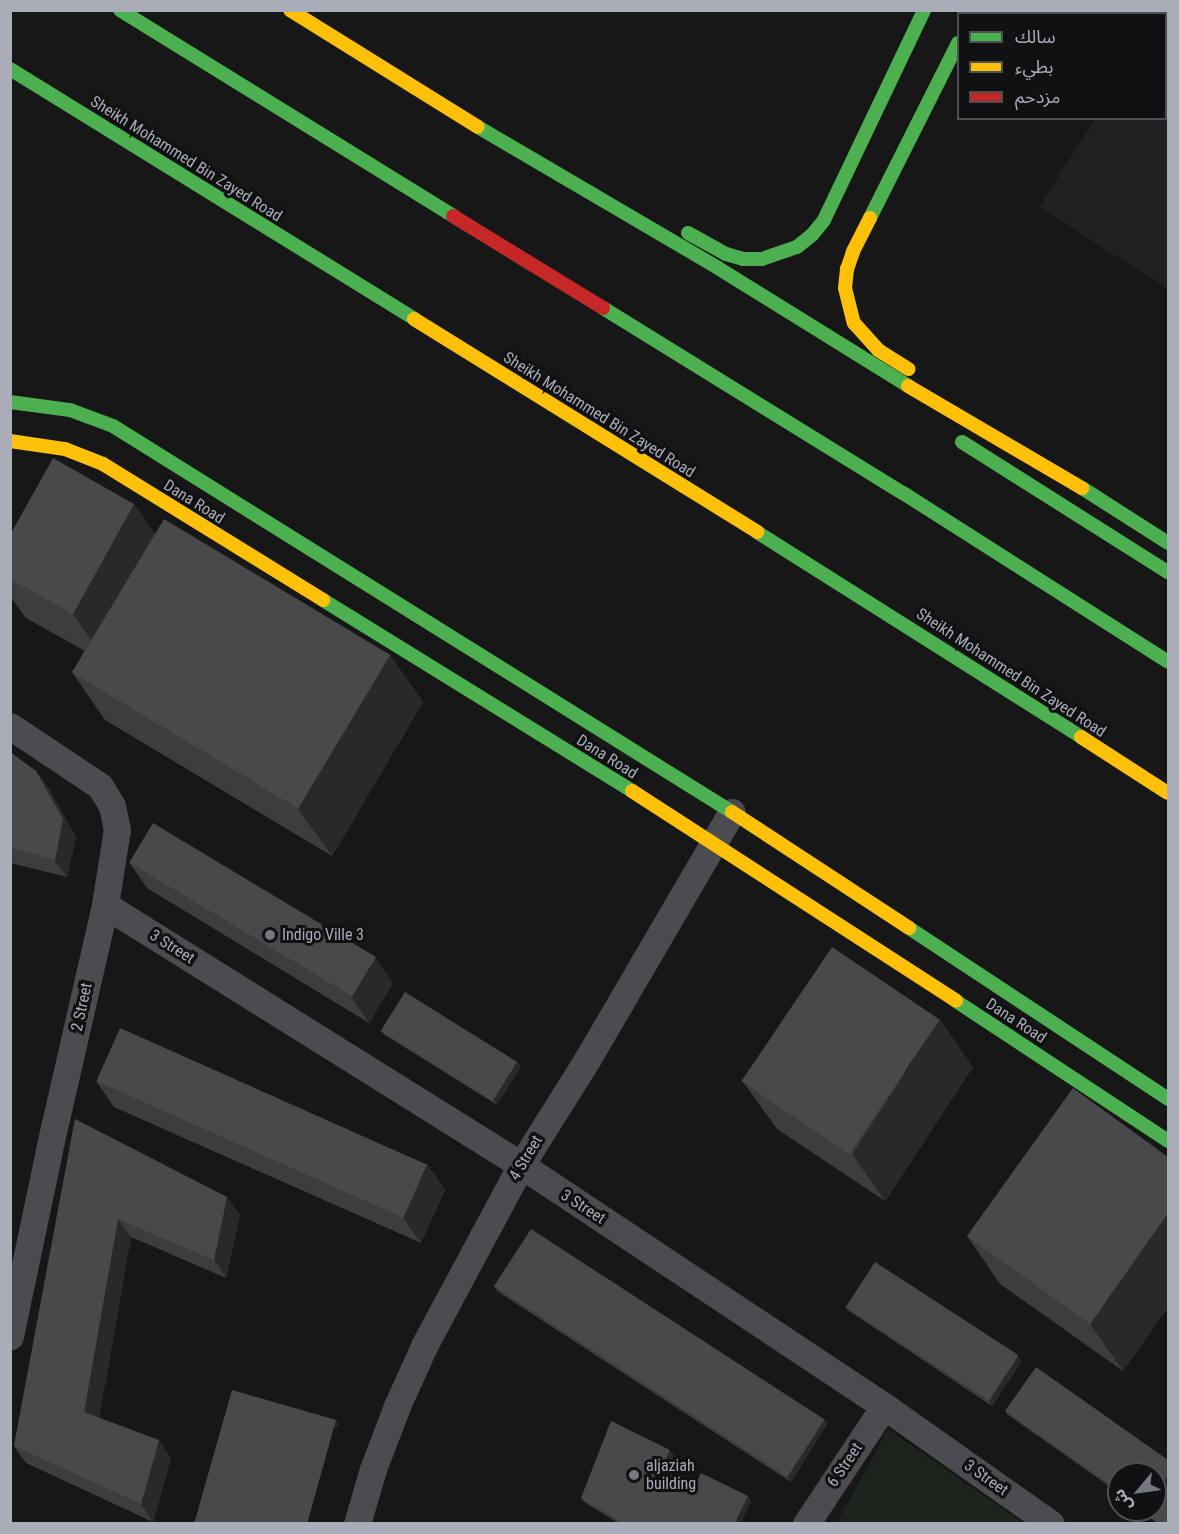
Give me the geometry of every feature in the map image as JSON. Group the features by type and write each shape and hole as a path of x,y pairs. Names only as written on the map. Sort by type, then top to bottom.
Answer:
{"main road":[{"path":"120,10 893,487 1168,662"},
{"path":"290,10 606,205 718,268 950,412 1031,456 1168,543"},
{"path":"679,228 726,254 744,259 762,259 797,247 812,235 824,220 889,98 924,10"},
{"path":"957,45 918,114 853,252 846,278 848,306 854,323 878,350 961,404 1031,456"},
{"name":"Sheikh Mohammed Bin Zayed Road","path":"10,69 837,581 1168,793"},
{"path":"535,162 589,179 619,193"},
{"path":"606,205 677,260"},
{"name":"Dana Road","path":"10,402 70,410 113,426 732,812 1168,1099"},
{"path":"947,433 1168,572"},
{"name":"Dana Road","path":"10,441 65,448 103,464 714,842 1168,1141"},
{"path":"1119,761 1168,806"}],"street":[{"name":"2 Street","path":"10,726 100,786 112,806 117,829 105,905 54,1127 10,1336"},
{"name":"4 Street","path":"357,1524 373,1469 397,1406 425,1344 521,1165 588,1058 732,812"},
{"name":"3 Street","path":"105,905 521,1165 884,1406 1051,1524"},
{"name":"6 Street","path":"806,1524 884,1406"}],"shaded area":[{"path":"1167,75 1168,289 1039,207 1094,120 1167,120"},
{"path":"888,1429 1023,1523 837,1523"}],"building":[{"path":"53,458 134,504 73,614 10,579 10,535"},
{"path":"164,519 390,655 298,808 72,672"},
{"path":"10,752 36,771 63,819 55,860 10,848"},
{"name":"Indigo Ville 3","path":"153,823 376,957 352,996 129,862"},
{"path":"832,947 940,1020 849,1154 741,1081"},
{"path":"405,992 517,1062 493,1101 381,1031"},
{"path":"120,1028 427,1165 403,1218 96,1081"},
{"path":"1073,1088 1168,1157 1168,1213 1090,1324 967,1236"},
{"path":"75,1119 227,1197 214,1260 118,1219 84,1412 159,1440 141,1504 14,1446"},
{"path":"531,1229 825,1420 787,1477 494,1286"},
{"path":"875,1262 1018,1355 989,1400 846,1307"},
{"path":"1036,1367 1168,1460 1168,1476 1167,1462 1107,1462 1107,1483 1005,1411"},
{"path":"232,1390 336,1420 307,1524 194,1524"},
{"name":"aljaziah building","path":"611,1421 670,1450 662,1467 696,1483 701,1473 748,1496 734,1524 625,1524 581,1498"},
{"path":"1168,1488 1168,1524 1159,1524 1156,1522 1167,1522"}],"traffic: fast":[{"path":"120,10 453,216"},
{"path":"688,233 726,254 743,259 762,259 797,247 812,235 824,220 924,10"},
{"path":"870,218 957,45"},
{"path":"10,69 414,319"},
{"path":"478,127 718,268 908,386"},
{"path":"603,308 903,493 1168,662"},
{"path":"10,402 70,410 113,426 732,812"},
{"path":"962,442 1168,572"},
{"path":"1082,488 1168,543"},
{"path":"757,532 1081,737"},
{"path":"323,600 632,791"},
{"path":"909,928 1168,1099"},
{"path":"956,1001 1168,1141"}],"traffic: slow":[{"path":"290,10 478,127"},
{"path":"870,218 853,252 847,269 845,288 854,323 878,350 908,369"},
{"path":"414,319 757,532"},
{"path":"908,386 1082,488"},
{"path":"10,441 65,449 103,464 323,600"},
{"path":"1081,737 1168,793"},
{"path":"632,791 956,1001"},
{"path":"732,812 909,928"}],"traffic: jam":[{"path":"453,216 603,308"}],"place":[{"name":"Indigo Ville 3","path":"270,935"},
{"name":"aljaziah building","path":"634,1475"}]}
